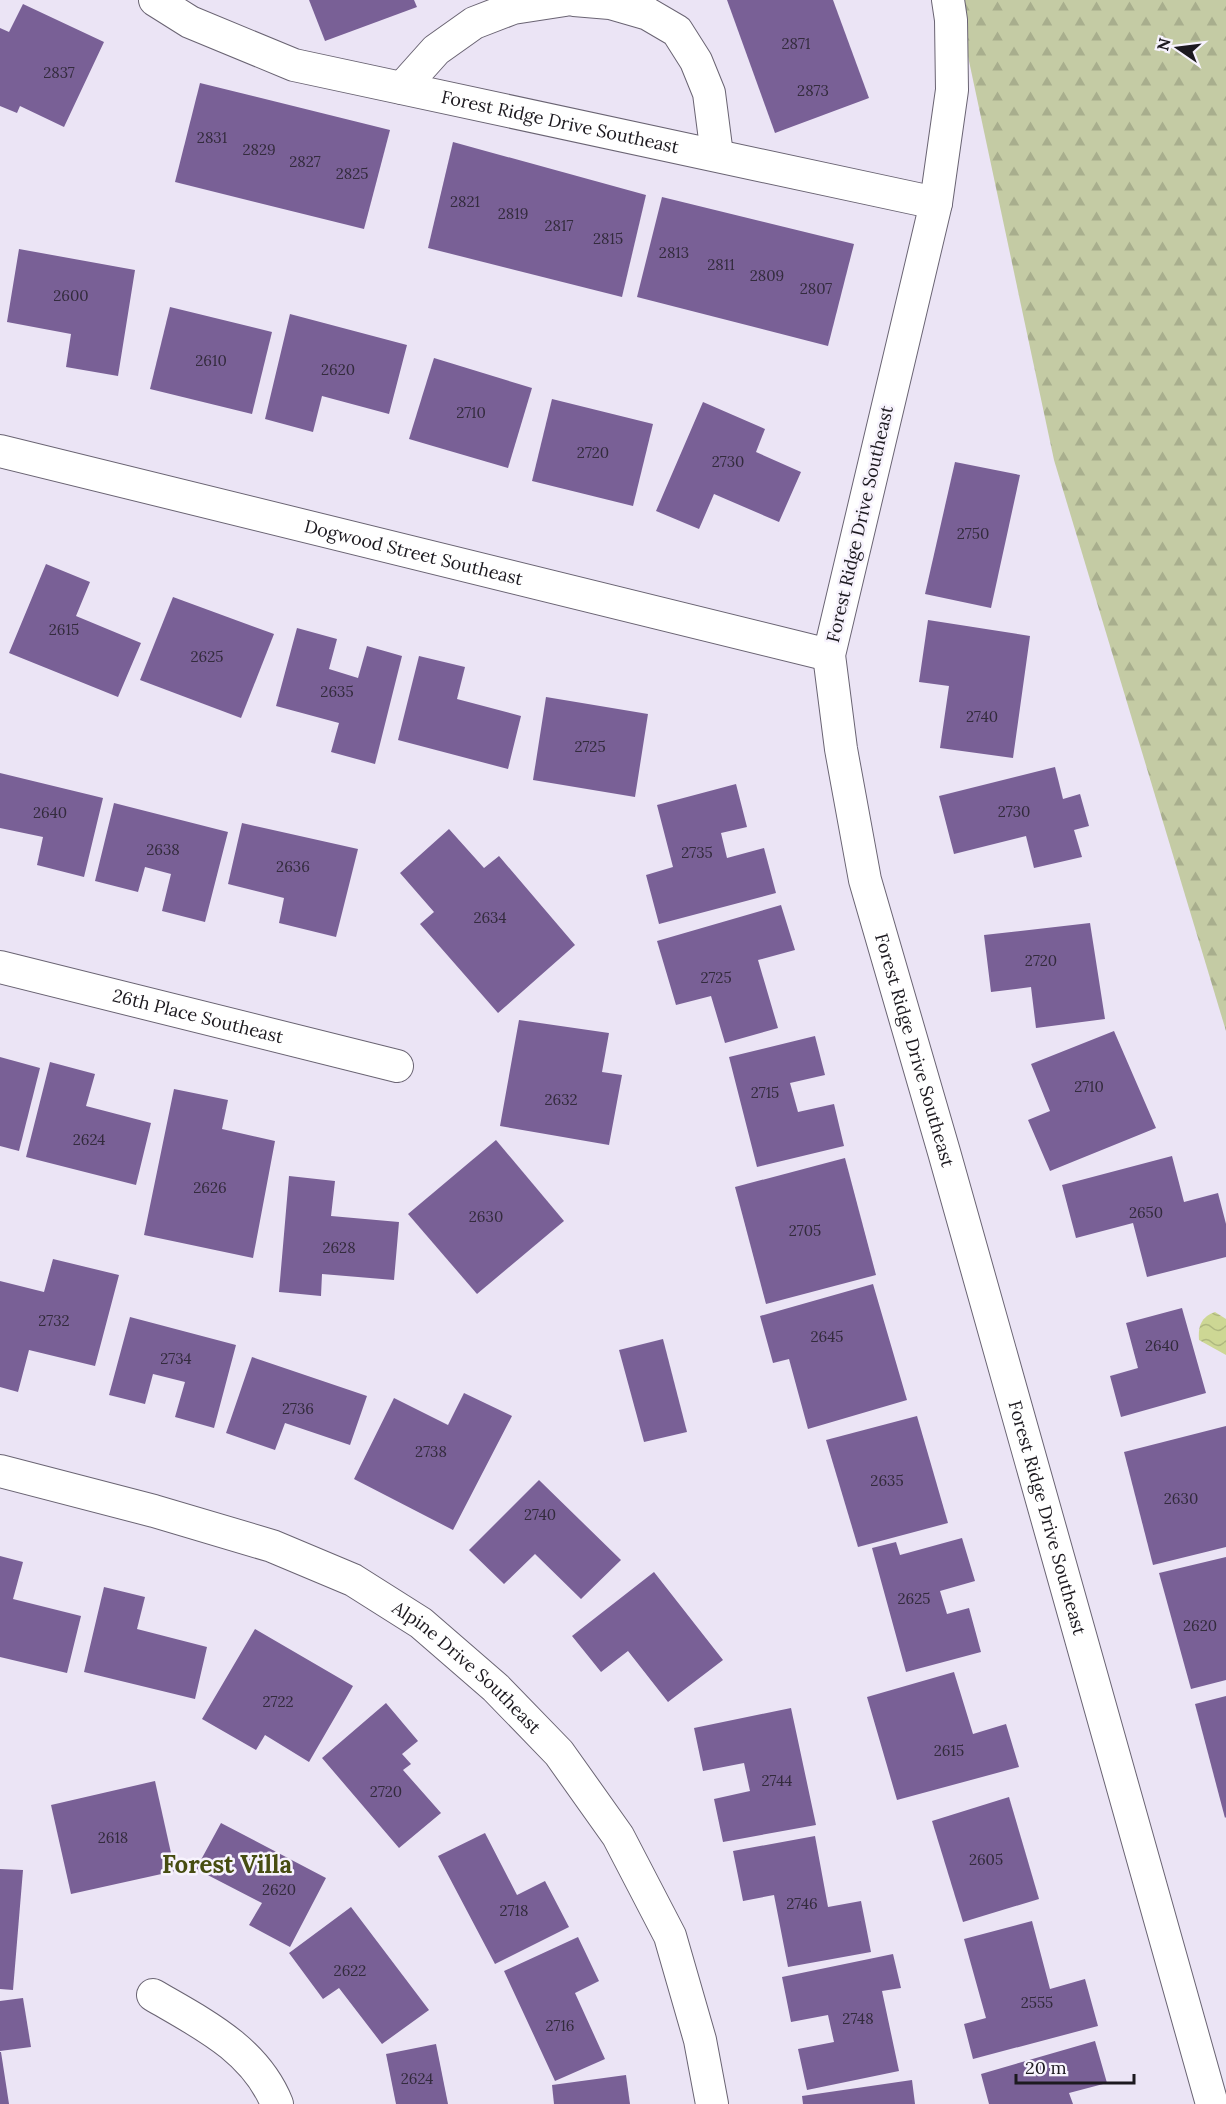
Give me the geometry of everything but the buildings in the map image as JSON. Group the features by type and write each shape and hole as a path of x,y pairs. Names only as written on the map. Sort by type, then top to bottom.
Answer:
{"street":[{"name":"Forest Ridge Drive Southeast","path":"155,0 190,22 294,65 936,203 828,655 841,748 865,880 1212,2104"},
{"path":"402,88 436,50 474,23 513,8 565,0"},
{"path":"574,0 610,3 648,14 677,31 696,61 709,93 717,155"},
{"path":"936,203 952,90 951,20 948,0"},
{"name":"Dogwood Street Southeast","path":"2,460 828,655"},
{"name":"26th Place Southeast","path":"0,967 397,1066"},
{"name":"Alpine Drive Southeast","path":"0,1472 154,1511 272,1546 353,1580 421,1623 496,1688 559,1753 624,1846 670,1936 700,2040 712,2104"},
{"path":"153,1995 207,2026 246,2055 272,2092 277,2104"}],"green space":[{"path":"956,0 1226,0 1226,1031 1054,460"}],"water":[{"path":"1215,1312 1226,1319 1226,1355 1199,1340 1201,1323"}],"district":[{"name":"Forest Villa","path":"227,1865"}]}
